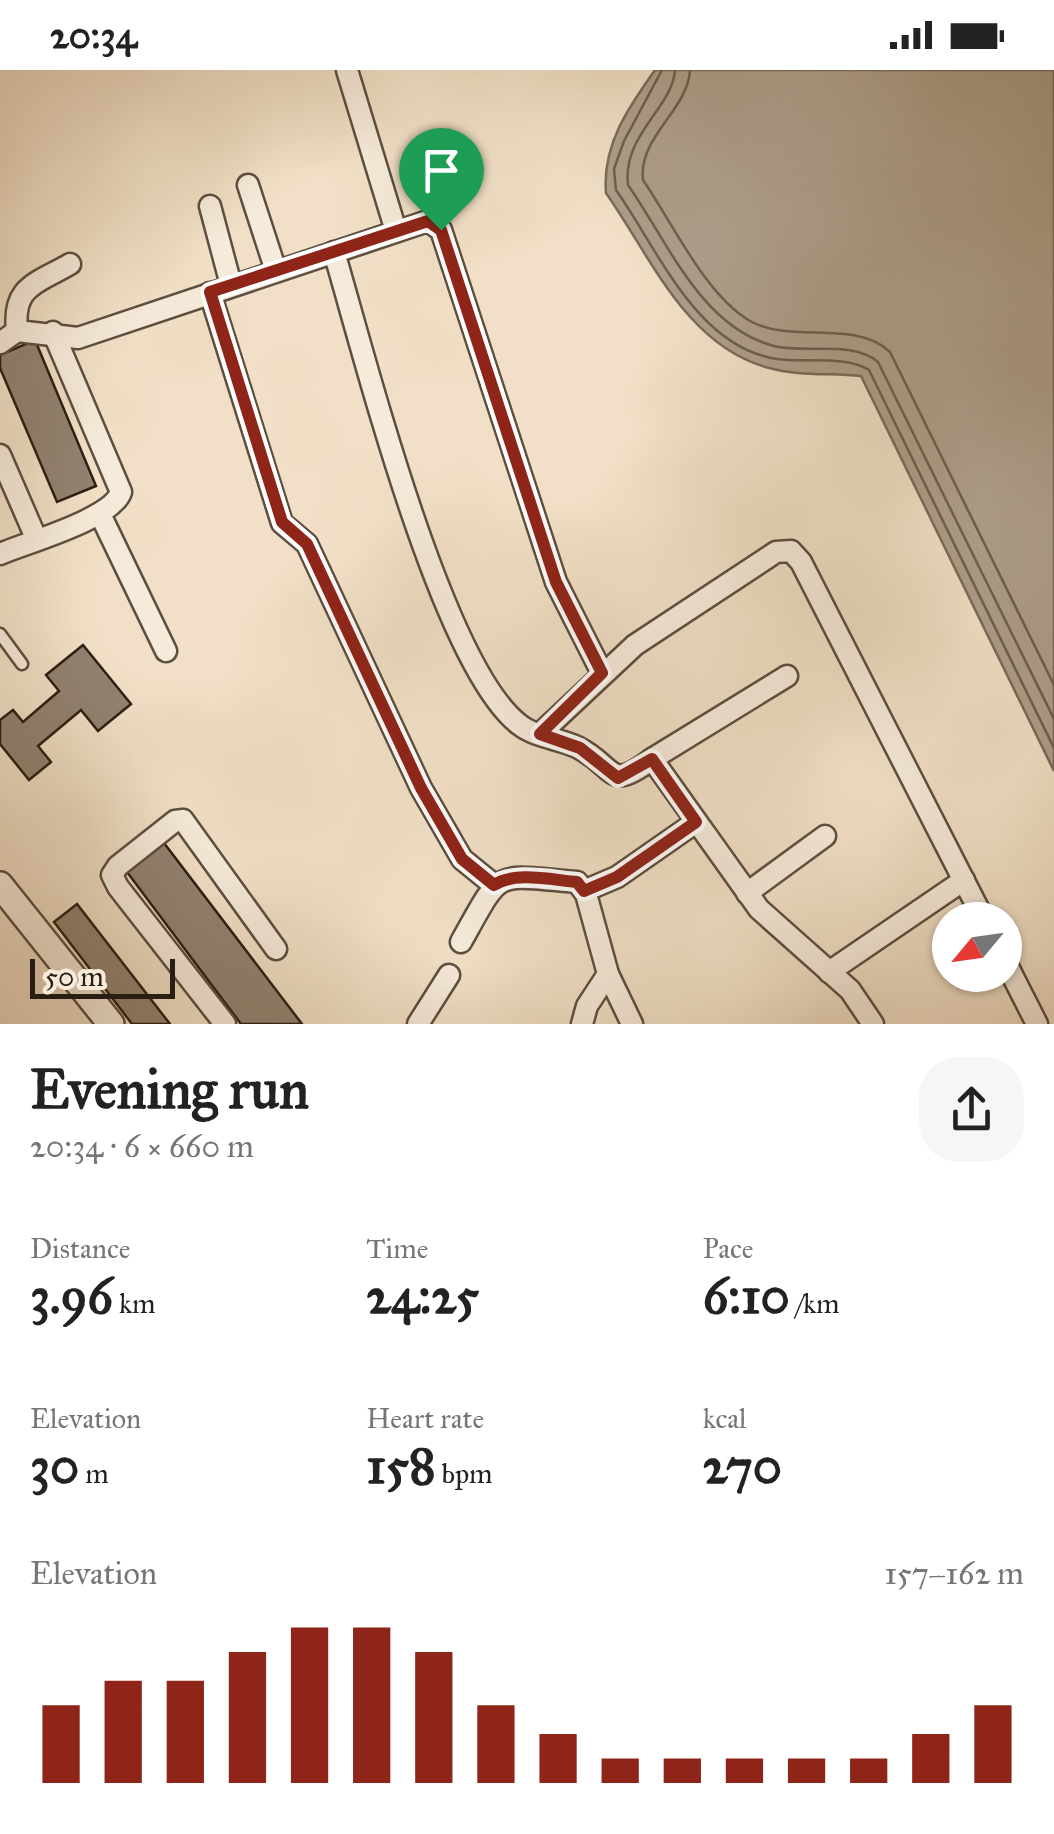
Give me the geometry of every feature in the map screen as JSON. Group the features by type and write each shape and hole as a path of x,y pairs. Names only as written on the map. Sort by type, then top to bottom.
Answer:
{"street":[{"path":"347,70 396,231"},
{"path":"248,185 276,271"},
{"path":"210,206 231,286"},
{"path":"70,264 20,294 9,336 53,332 78,338 428,221 441,230 556,582 602,673"},
{"path":"334,252 398,468 448,607 484,680 520,725 580,748 618,778 787,676"},
{"path":"210,292 282,522 307,544 421,788 462,859 494,885"},
{"path":"0,554 100,514 117,502 120,492 53,332"},
{"path":"0,454 36,538"},
{"path":"100,514 166,651"},
{"path":"540,734 635,645 776,552 791,551 801,562 975,902"},
{"path":"652,759 747,894 858,1000 873,1024"},
{"path":"225,1024 118,887 112,875 118,866 175,821 183,820 276,949"},
{"path":"584,891 617,877 696,822"},
{"path":"747,894 825,836"},
{"path":"461,942 494,885 505,877 577,882 584,891 608,974 632,1024"},
{"path":"829,972 964,880"},
{"path":"0,885 111,1024"},
{"path":"418,1024 449,974"},
{"path":"582,1024 608,974"},
{"path":"1020,992 1037,1024"}],"lane":[{"path":"0,634 22,664"}],"water":[{"path":"655,70 1054,70 1054,771 861,376 780,371 740,357 715,340 673,296 606,193 613,143"}],"building":[{"path":"35,340 96,486 57,502 0,368 0,355"},
{"path":"83,645 131,704 98,731 81,710 38,746 51,762 29,780 0,744 0,720 13,710 23,722 59,691 46,675"},
{"path":"164,843 302,1024 241,1024 127,872"},
{"path":"77,904 170,1024 132,1024 54,922"}],"route":[{"path":"428,221 441,230 556,582 602,673 540,734 580,748 618,778 627,777 652,759 696,822 617,877 584,891 577,882 505,877 494,885 462,859 421,788 307,544 282,522 210,292 428,221"}]}
